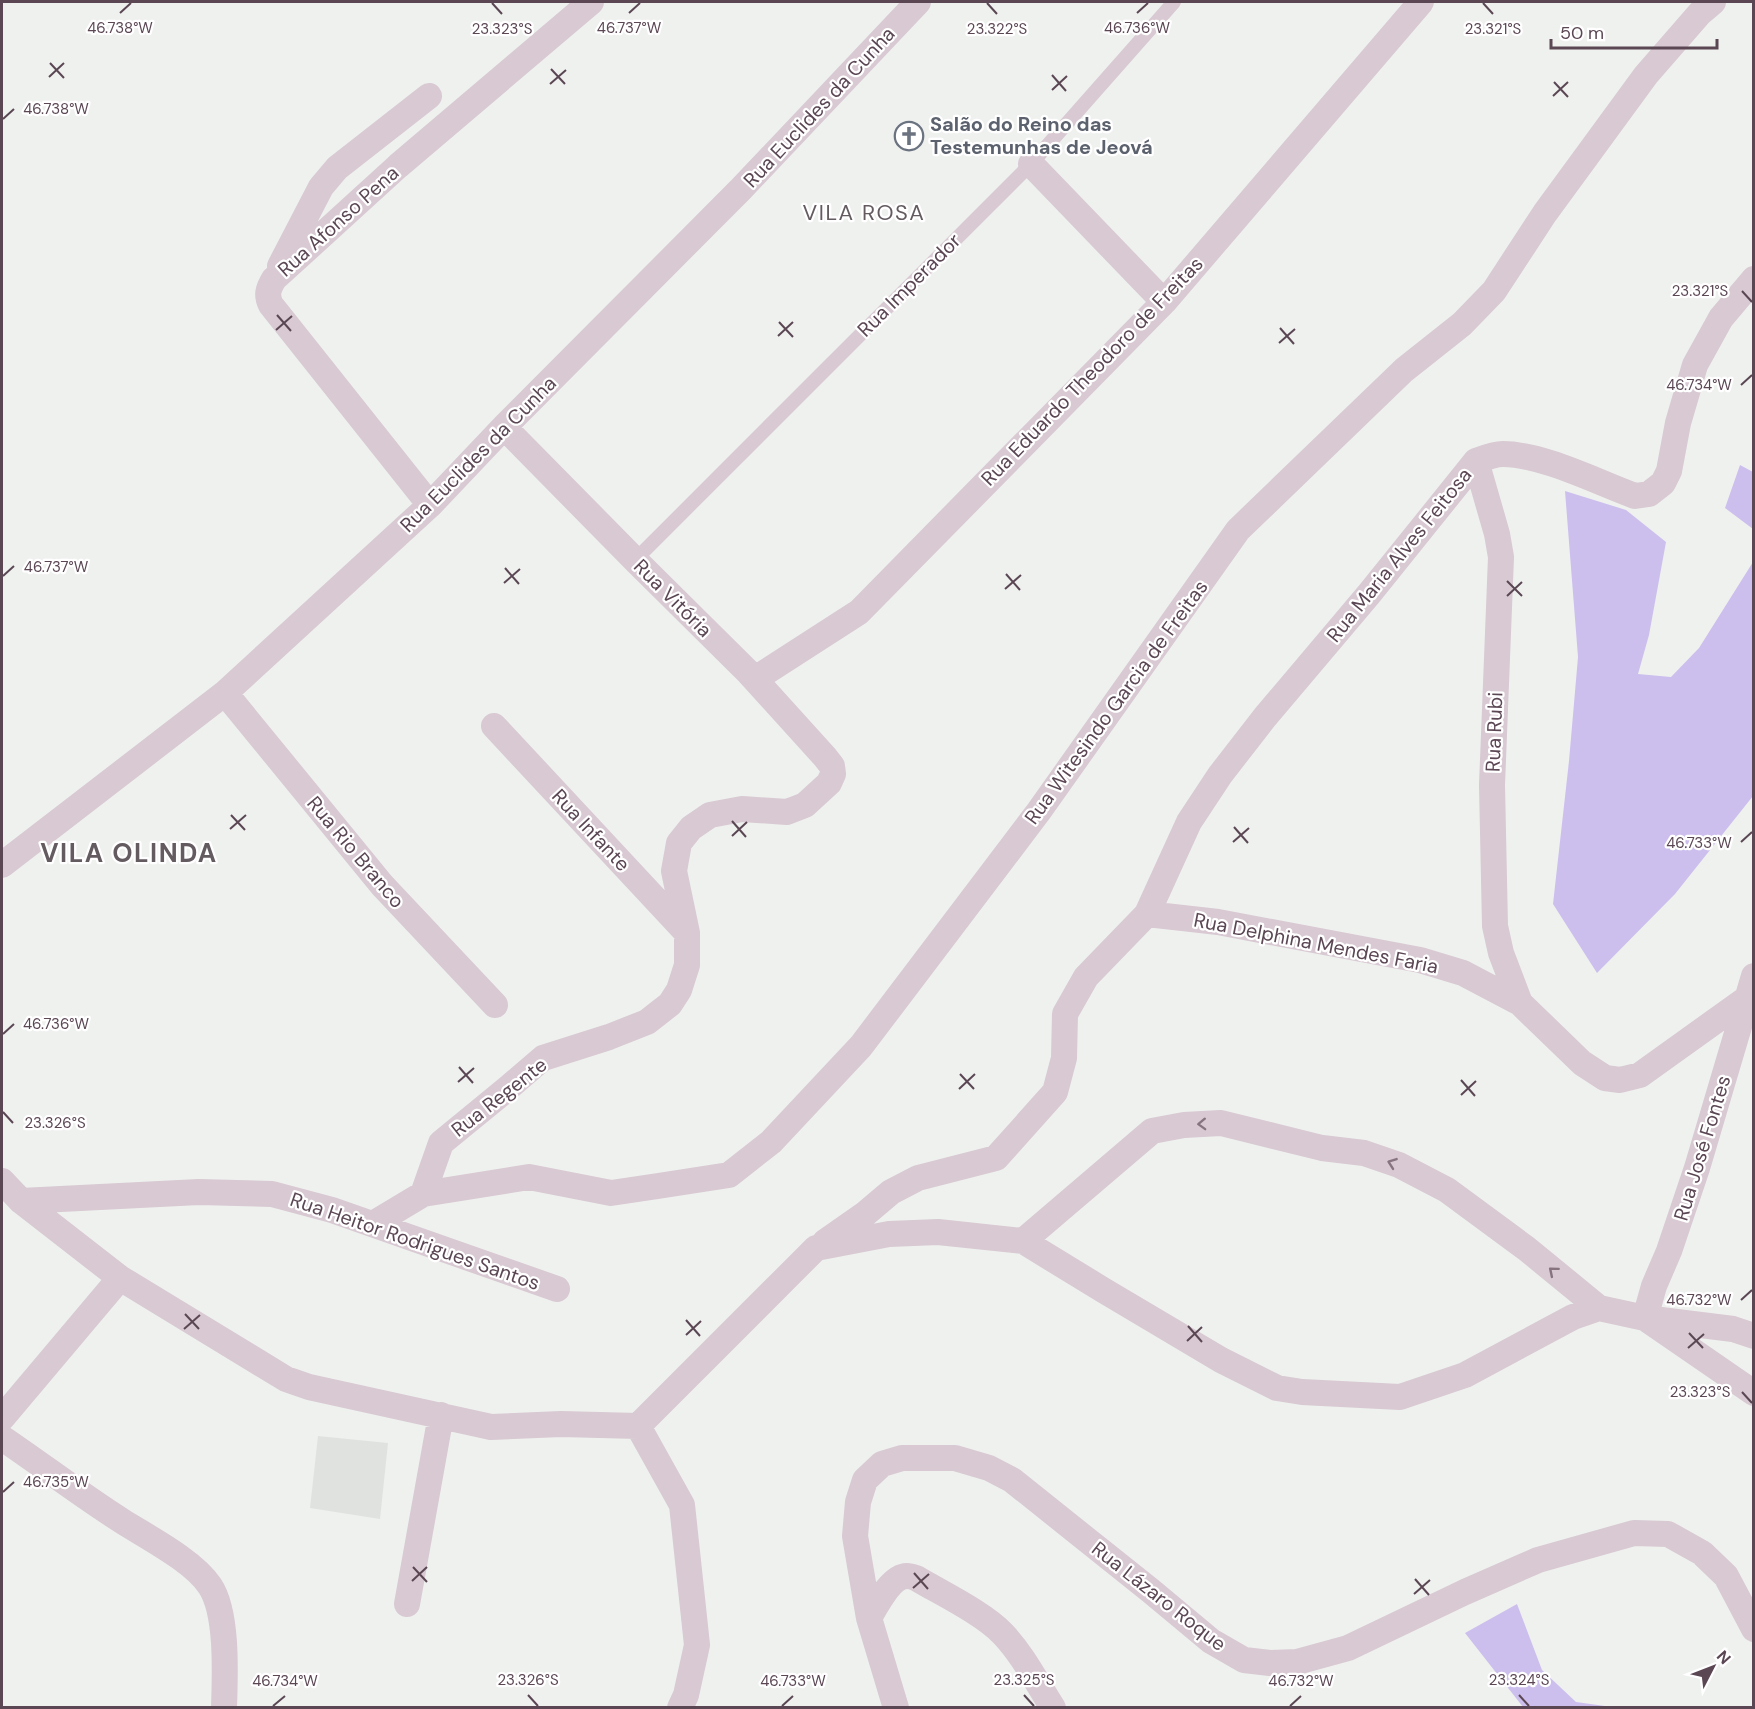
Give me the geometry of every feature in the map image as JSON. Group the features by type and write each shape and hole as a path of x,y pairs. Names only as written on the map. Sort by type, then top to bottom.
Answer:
{"street":[{"name":"Rua Afonso Pena","path":"430,505 271,306 268,297 269,288 274,279 398,166 591,2"},
{"name":"Rua Euclides da Cunha","path":"2,865 225,693 430,505 504,427 741,189 918,2"},
{"name":"Rua Eduardo Theodoro de Freitas","path":"755,680 859,612 1164,302 1421,2"},
{"name":"Rua Witesindo Garcia de Freitas","path":"423,1194 529,1177 611,1193 658,1186 729,1175 771,1142 861,1046 1039,811 1238,530 1404,370 1462,324 1494,291 1545,213 1646,75 1700,13 1713,2"},
{"path":"274,279 321,187 337,168 429,96"},
{"path":"1031,164 1164,302"},
{"name":"Rua Maria Alves Feitosa","path":"816,1248 865,1214 891,1192 918,1178 996,1158 1055,1092 1064,1058 1065,1014 1086,977 1147,914 1189,822 1220,775 1264,717 1369,594 1476,461 1500,454 1522,456 1548,463 1635,496 1649,494 1663,483 1669,471 1678,423 1695,365 1721,318 1754,279"},
{"name":"Rua Vitória","path":"504,427 755,680 825,757 832,766 833,774"},
{"name":"Rua Rubi","path":"1476,461 1497,534 1501,557 1492,785 1495,926 1501,952 1520,1003"},
{"name":"Rua Rio Branco","path":"225,693 382,885 495,1005"},
{"name":"Rua Infante","path":"494,726 687,933"},
{"name":"Rua Regente","path":"423,1194 441,1143 543,1058 647,1023 670,1004 679,990 687,965 687,933 674,871 679,843 691,828 710,815 742,809 787,812 805,805 829,783 833,774"},
{"name":"Rua Delphina Mendes Faria","path":"1147,914 1218,922 1420,960 1463,973 1520,1003 1582,1063 1605,1078 1620,1080 1640,1075 1750,987"},
{"name":"Rua José Fontes","path":"1645,1318 1654,1286 1669,1251 1697,1168 1750,987"},
{"path":"1023,1241 1152,1131 1184,1125 1221,1124 1322,1148 1364,1153 1399,1165 1447,1190 1599,1308 1645,1318 1733,1329 1754,1336"},
{"path":"2,1181 21,1200 120,1278 286,1379 309,1387 491,1427 561,1424 638,1426 816,1248 889,1234 938,1232 1023,1241 1221,1360 1277,1388 1302,1392 1400,1397 1466,1375 1573,1317 1599,1308"},
{"name":"Rua Heitor Rodrigues Santos","path":"21,1200 199,1192 272,1194 332,1210 557,1289"},
{"path":"374,1224 423,1194"},
{"path":"2,1418 120,1278"},
{"path":"1645,1318 1754,1393"},
{"path":"407,1604 441,1416"},
{"path":"638,1426 682,1505 698,1645 686,1695 680,1707"},
{"path":"2,1438 195,1569 210,1586 217,1601 222,1622 224,1707"},
{"name":"Rua Lázaro Roque","path":"896,1707 869,1618 855,1536 858,1502 865,1480 882,1464 902,1458 955,1458 989,1468 1012,1480 1211,1641 1244,1660 1270,1663 1297,1662 1348,1648 1538,1560 1634,1533 1668,1534 1702,1553 1726,1576 1754,1629"},
{"path":"869,1618 882,1596 898,1579 905,1576 916,1578 980,1616 1001,1632 1016,1650 1053,1707"}],"lane":[{"name":"Rua Imperador","path":"634,560 1031,164 1174,2"}],"shaded area":[{"path":"1740,465 1753,472 1753,529 1725,508"},
{"path":"1565,491 1626,510 1666,542 1649,635 1638,674 1671,677 1699,648 1753,562 1753,796 1675,894 1597,973 1553,904 1578,657"},
{"path":"318,1436 388,1443 380,1519 310,1508"},
{"path":"1517,1604 1542,1670 1576,1702 1612,1707 1523,1707 1465,1633"}],"place":[{"name":"Salão do Reino das Testemunhas de Jeová","path":"909,136"}],"district":[{"name":"VILA ROSA","path":"864,212"},
{"name":"VILA OLINDA","path":"129,853"}]}
